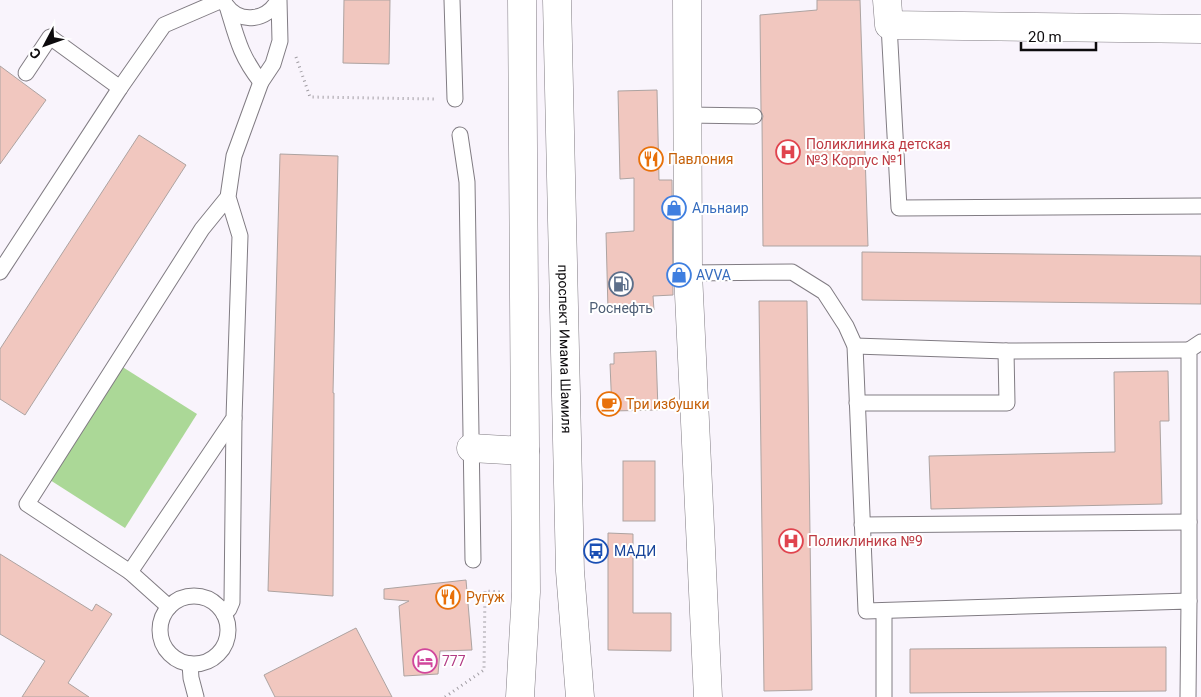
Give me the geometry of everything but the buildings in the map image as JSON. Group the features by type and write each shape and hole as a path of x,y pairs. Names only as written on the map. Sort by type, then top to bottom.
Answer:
{"main road":[{"path":"520,697 526,592 522,0"},
{"name":"проспект Имама Шамиля","path":"557,0 570,571 580,697"},
{"path":"686,0 688,273 708,697"},
{"path":"888,13 1201,29"},
{"path":"471,448 525,451"}],"lane":[{"path":"224,3 237,15 247,18 258,18 267,13 279,0"},
{"path":"224,614 232,602 234,418 240,236 228,197 234,156 261,82 274,64 280,41 279,0"},
{"path":"452,0 455,99"},
{"path":"224,3 240,48 249,66 261,82"},
{"path":"0,272 120,88 164,25 224,3"},
{"path":"888,13 899,208 1201,206"},
{"path":"26,73 50,37 120,88"},
{"path":"687,115 754,116"},
{"path":"460,135 467,182 473,560"},
{"path":"169,607 130,572 27,504 202,229 228,197"},
{"path":"688,273 792,272 824,292 846,326 855,346 866,611 1189,601"},
{"path":"855,346 1006,351 1195,346 1189,522 1189,601 1195,632 1188,697"},
{"path":"857,403 1007,403 1006,351"},
{"path":"130,572 234,418"},
{"path":"862,525 1189,522"},
{"path":"198,596 208,599 217,605 224,614 228,624 226,644 220,654 211,660 201,664 180,662 164,648 160,637 160,627 163,616 177,600 198,596"},
{"path":"884,611 884,697"},
{"path":"190,664 191,678 196,697"}],"path":[{"path":"294,52 310,97 455,99"}],"green space":[{"path":"121,366 197,414 125,528 50,480"}],"place":[{"name":"Поликлиника детская №3 Корпус №1","path":"788,152"},
{"name":"Павлония","path":"651,159"},
{"name":"Альнаир","path":"674,208"},
{"name":"AVVA","path":"679,275"},
{"name":"Роснефть","path":"621,284"},
{"name":"Три избушки","path":"609,404"},
{"name":"Поликлиника №9","path":"791,541"},
{"name":"МАДИ","path":"596,551"},
{"name":"Ругуж","path":"448,597"},
{"name":"777","path":"425,661"}]}
